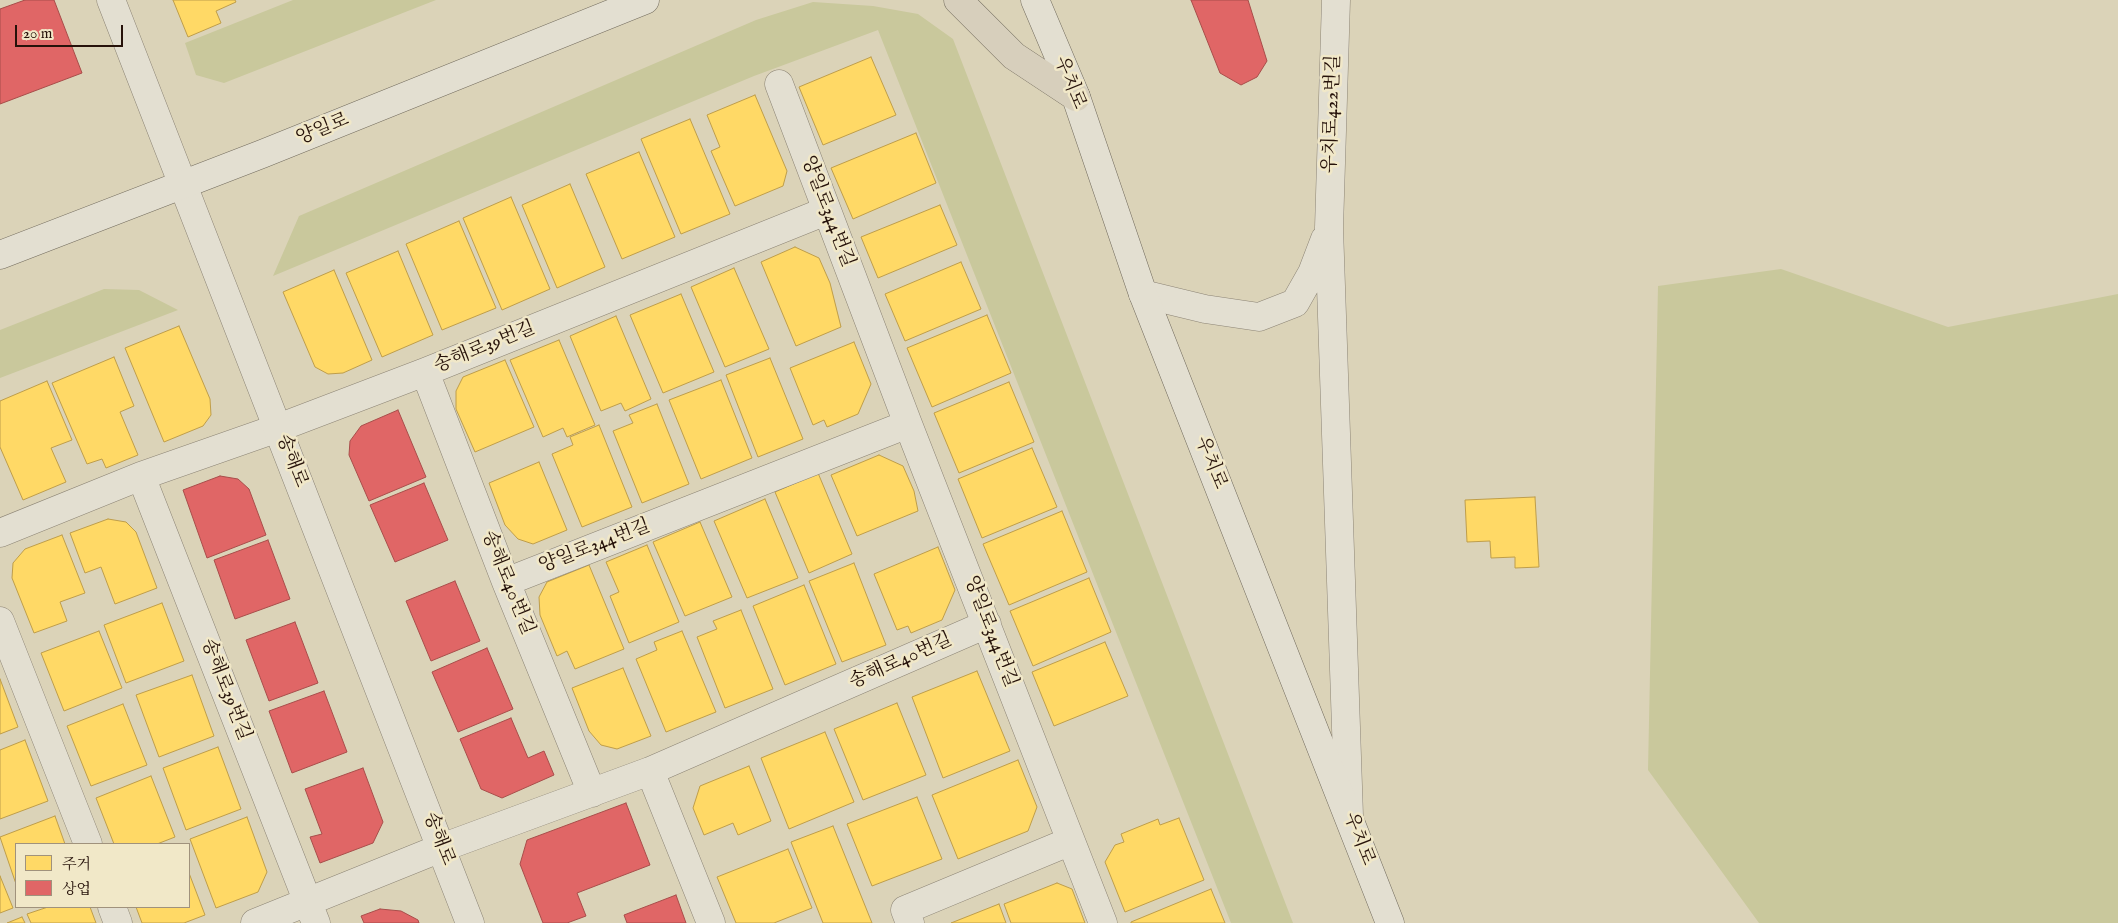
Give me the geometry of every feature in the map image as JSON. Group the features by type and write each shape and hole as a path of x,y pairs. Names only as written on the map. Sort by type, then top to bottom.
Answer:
{"main road":[{"path":"958,0 1014,56 1076,98"}],"street":[{"name":"송해로","path":"111,0 470,923"},
{"name":"양일로","path":"0,255 183,185 645,0"},
{"name":"우치로","path":"1035,0 1076,98 1143,294 1390,923"},
{"name":"우치로422번길","path":"1336,0 1330,228 1349,816"},
{"name":"양일로344번길","path":"779,84 908,424 1104,923"},
{"name":"송해로39번길","path":"0,533 141,476 278,428 425,372 826,211"},
{"path":"1143,294 1205,310 1259,317 1295,303 1312,272 1330,228"},
{"name":"송해로40번길","path":"425,372 506,582 592,792"},
{"name":"양일로344번길","path":"506,582 908,424"},
{"name":"송해로39번길","path":"141,476 312,913"},
{"path":"0,621 88,843"},
{"name":"송해로40번길","path":"441,848 650,771 987,624"},
{"path":"650,771 711,923"},
{"path":"910,923 906,910 1071,841"},
{"path":"255,923 312,913 441,848"},
{"path":"112,908 118,923"}],"green space":[{"path":"293,0 436,0 224,83 196,75 185,43"},
{"path":"813,2 873,6 918,14 953,39 1293,923 1231,923 878,30 754,76 273,276 299,216 756,20"},
{"path":"1781,269 1948,327 2118,294 2118,923 1759,923 1648,770 1658,286"},
{"path":"104,289 139,290 178,310 0,378 0,330"}],"building: 주거":[{"path":"173,0 235,0 236,2 216,11 221,23 188,37"},
{"path":"871,57 896,115 823,145 799,87"},
{"path":"755,95 787,171 783,186 735,206 711,151 720,147 707,115"},
{"path":"690,119 730,214 681,234 641,139"},
{"path":"916,133 936,183 853,219 831,168"},
{"path":"639,152 675,237 622,259 586,174"},
{"path":"570,184 605,267 557,288 522,205"},
{"path":"511,197 550,289 502,310 463,218"},
{"path":"940,205 957,245 878,278 861,237"},
{"path":"459,221 496,308 442,330 406,244"},
{"path":"795,247 819,258 830,283 841,327 796,346 761,262"},
{"path":"398,251 433,335 382,357 346,273"},
{"path":"961,262 981,309 905,341 885,294"},
{"path":"734,268 769,349 725,367 691,287"},
{"path":"334,270 372,360 343,373 328,374 315,367 283,292"},
{"path":"681,294 714,372 663,393 630,315"},
{"path":"987,315 1011,373 932,407 907,348"},
{"path":"616,316 651,399 625,411 621,403 601,411 570,336"},
{"path":"179,326 210,399 211,415 203,426 164,442 125,348"},
{"path":"559,340 595,425 567,437 563,428 543,437 510,360"},
{"path":"854,342 871,384 858,414 827,427 824,420 813,425 790,368"},
{"path":"114,357 134,406 120,412 138,455 106,468 102,459 87,464 52,383"},
{"path":"770,358 803,439 758,457 726,375"},
{"path":"505,360 534,427 475,452 456,409 456,391 463,377"},
{"path":"721,380 752,458 701,479 669,400"},
{"path":"47,381 72,440 51,448 66,482 23,500 0,447 0,401"},
{"path":"1009,382 1034,442 959,473 934,413"},
{"path":"657,404 689,484 642,503 613,431 633,423 629,415"},
{"path":"599,425 632,507 582,527 552,454 573,445 570,437"},
{"path":"1032,448 1057,507 982,538 958,479"},
{"path":"879,455 903,466 914,491 918,511 857,536 831,475"},
{"path":"539,462 567,530 533,544 518,539 505,525 489,483"},
{"path":"818,473 852,554 809,573 775,492"},
{"path":"1535,497 1539,567 1515,568 1515,557 1491,558 1490,541 1467,542 1465,500"},
{"path":"765,499 798,578 747,598 714,521"},
{"path":"1062,511 1087,572 1009,605 983,544"},
{"path":"108,519 126,522 136,532 157,588 115,604 101,567 85,573 70,533"},
{"path":"700,522 732,597 685,616 653,542"},
{"path":"62,535 85,593 60,602 67,621 34,633 12,578 13,563 25,549"},
{"path":"647,545 679,622 629,643 610,596 619,592 606,562"},
{"path":"938,547 955,590 942,620 911,633 908,626 897,630 874,574"},
{"path":"854,563 886,645 842,662 809,581"},
{"path":"589,565 624,649 575,669 567,651 557,656 540,615 539,597 547,582"},
{"path":"1089,578 1111,632 1033,666 1010,611"},
{"path":"804,585 836,664 785,685 753,606"},
{"path":"162,603 184,661 126,683 104,625"},
{"path":"741,610 773,689 725,708 697,637 717,629 713,621"},
{"path":"99,631 122,688 64,711 41,653"},
{"path":"682,631 716,712 666,732 636,659 657,650 654,642"},
{"path":"1105,642 1128,696 1054,726 1032,672"},
{"path":"623,668 651,736 617,749 601,745 589,731 572,688"},
{"path":"977,671 1010,751 943,778 912,697"},
{"path":"192,675 214,736 159,757 136,695"},
{"path":"0,679 18,727 0,734"},
{"path":"897,703 926,775 863,800 834,729"},
{"path":"123,704 147,765 91,786 67,726"},
{"path":"825,732 854,802 789,829 761,758"},
{"path":"25,740 48,801 0,819 0,750"},
{"path":"218,747 241,809 186,830 163,768"},
{"path":"1018,760 1037,807 1028,831 958,859 932,795"},
{"path":"749,766 771,821 738,835 733,823 704,835 693,808 700,786"},
{"path":"151,776 175,837 160,843 114,843 96,798"},
{"path":"917,797 942,859 872,886 847,824"},
{"path":"55,816 65,843 15,843 15,881 0,837"},
{"path":"247,817 267,872 258,892 216,908 190,839"},
{"path":"1179,818 1204,880 1125,912 1105,862 1115,845 1124,842 1121,834 1158,819 1160,825"},
{"path":"833,826 872,923 823,923 791,842"},
{"path":"788,849 812,908 774,923 736,923 717,877"},
{"path":"0,876 13,908 0,913"},
{"path":"190,876 205,915 184,923 142,923 136,908 190,908"},
{"path":"1057,883 1072,889 1085,923 1011,923 1004,904"},
{"path":"1211,889 1225,923 1131,923 1131,922"},
{"path":"999,904 1006,923 951,923"},
{"path":"45,908 90,908 96,923 31,923 27,914"},
{"path":"22,917 25,923 7,923"}],"building: 상업":[{"path":"25,0 54,0 82,73 0,104 0,9"},
{"path":"1191,0 1248,0 1267,61 1257,77 1241,85 1220,73"},
{"path":"398,410 426,477 369,501 349,455 350,441 361,426"},
{"path":"220,476 238,479 249,489 266,535 207,558 183,490"},
{"path":"424,483 448,540 395,562 370,505"},
{"path":"268,540 290,599 235,619 214,560"},
{"path":"455,581 480,641 431,661 406,601"},
{"path":"295,622 318,683 269,701 246,640"},
{"path":"487,648 513,709 458,732 432,672"},
{"path":"324,691 347,752 292,773 269,711"},
{"path":"511,718 528,758 544,751 554,775 502,798 481,789 460,739"},
{"path":"363,768 383,822 373,843 320,863 310,837 322,834 305,789"},
{"path":"626,803 650,865 577,893 586,916 567,923 543,923 520,864 527,840"},
{"path":"676,895 686,923 627,923 624,915"},
{"path":"380,909 401,911 418,920 419,923 364,923 361,916"}]}
